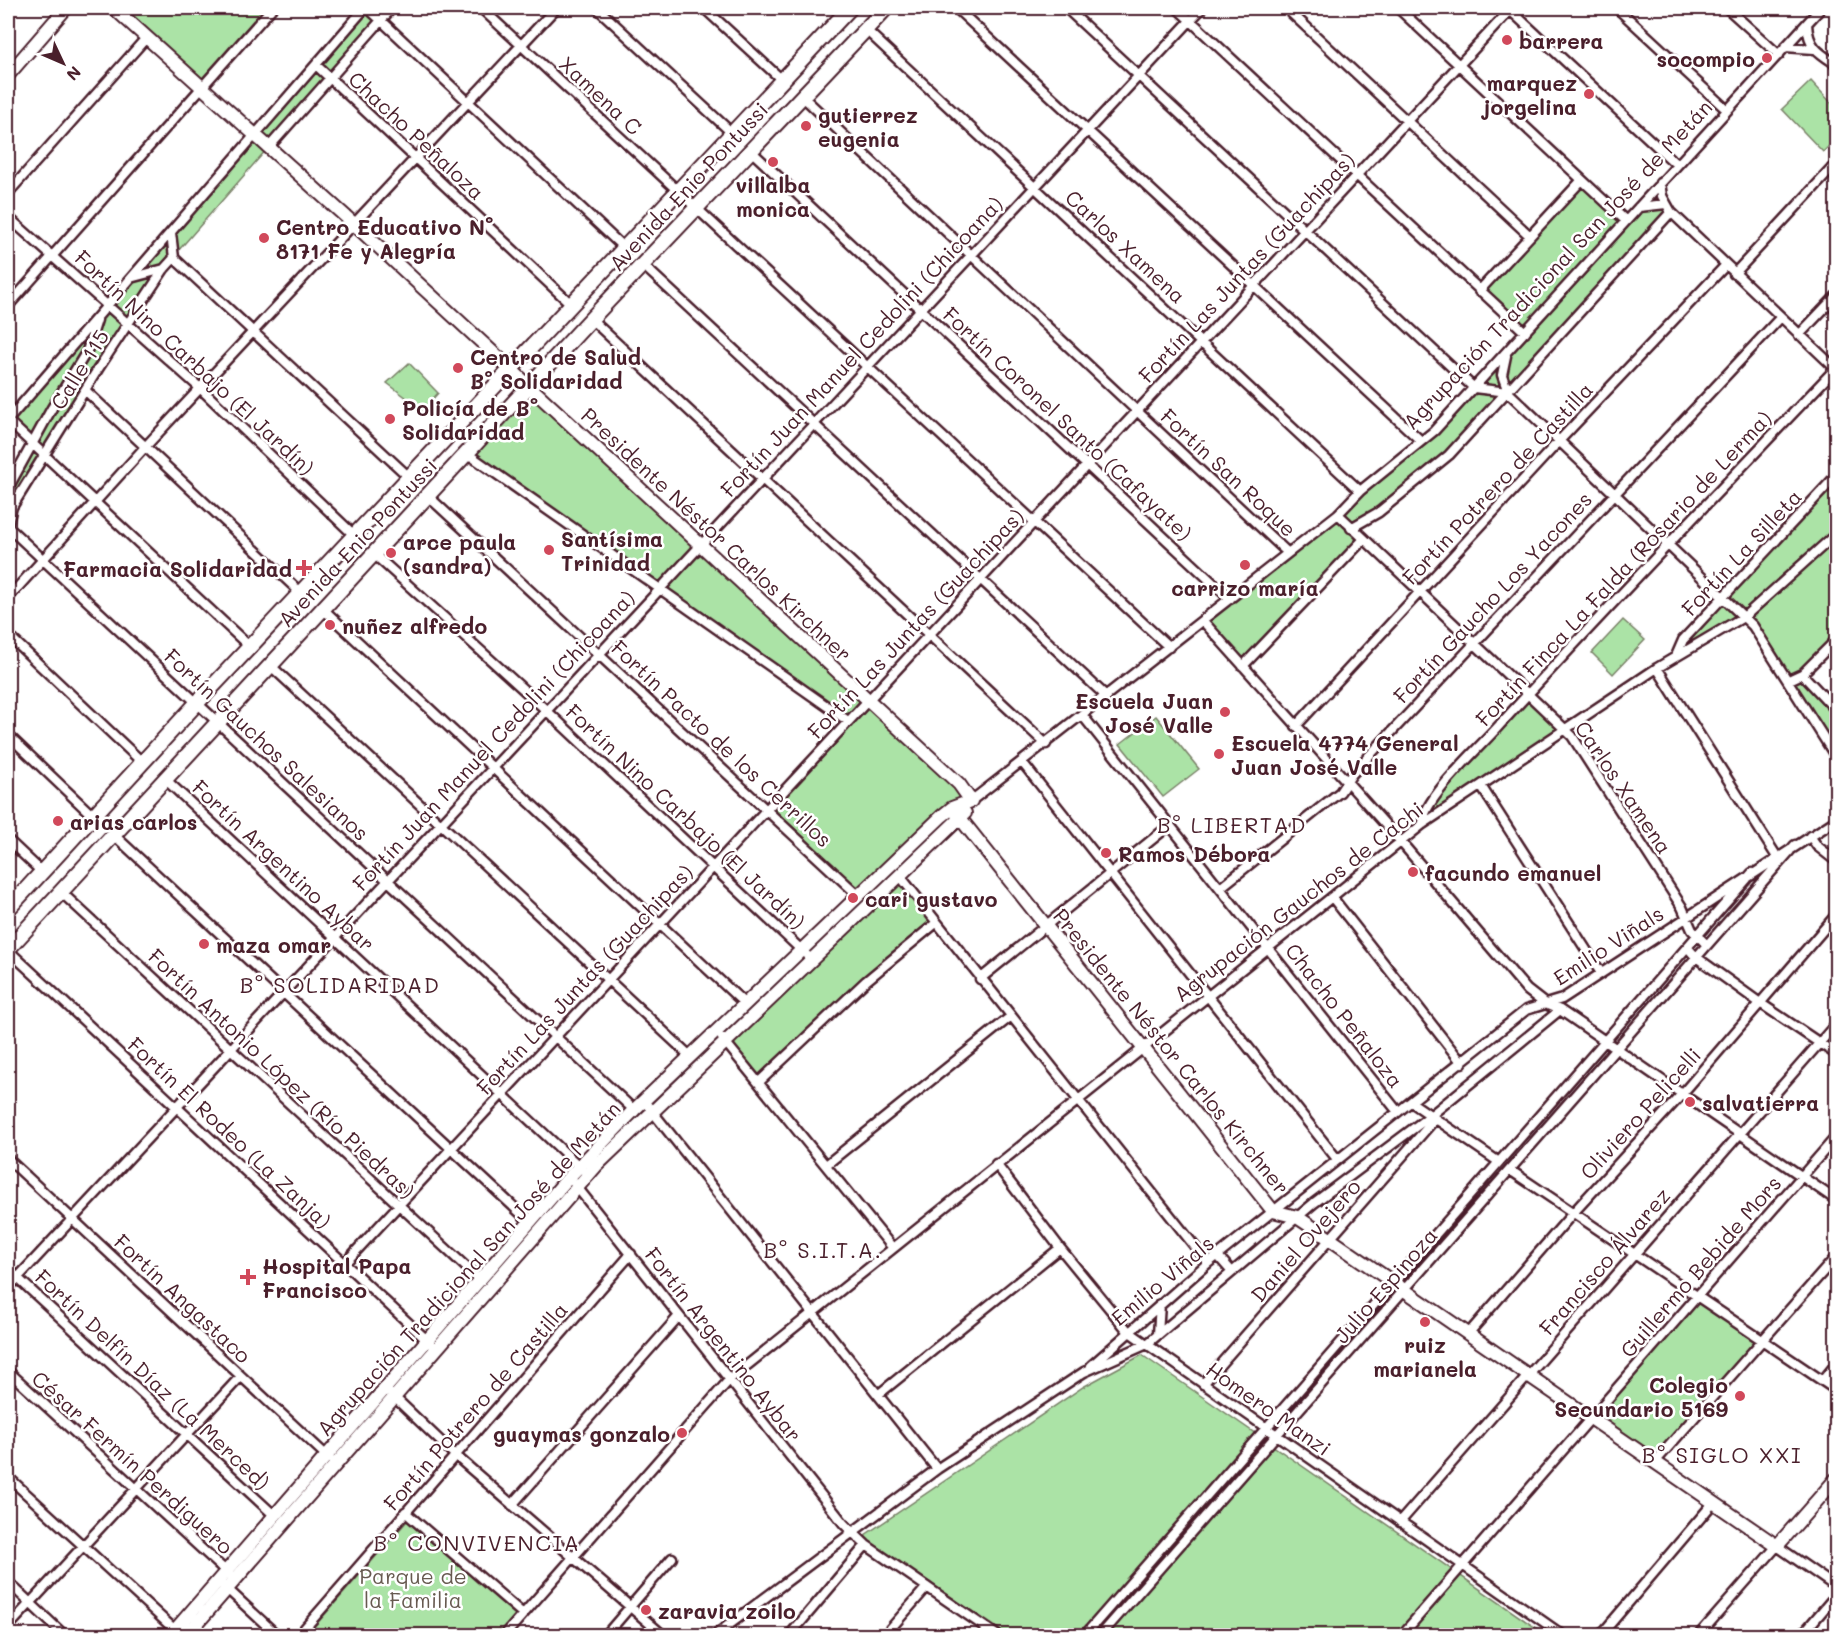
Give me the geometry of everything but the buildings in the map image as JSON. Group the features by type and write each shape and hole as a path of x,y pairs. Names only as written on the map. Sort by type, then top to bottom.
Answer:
{"main road":[{"name":"Avenida Enio Pontussi","path":"8,949 429,497 591,319 886,8"},
{"name":"Avenida Enio Pontussi","path":"8,909 197,703 782,80 845,9"}],"street":[{"path":"8,75 66,8"},
{"name":"Presidente Néstor Carlos Kirchner","path":"114,8 354,224 959,784 971,801"},
{"path":"8,306 272,8"},
{"path":"250,647 8,421 367,8 382,19 624,248"},
{"path":"269,147 392,8"},
{"name":"Xamena C","path":"481,8 1169,647"},
{"path":"8,598 146,446 556,8"},
{"path":"597,8 732,133"},
{"path":"704,8 782,80"},
{"path":"956,8 1421,441"},
{"path":"1066,8 1474,388 1508,392"},
{"path":"1177,8 1525,332"},
{"name":"Fortín Juan Manuel Cedolini (Chicoana)","path":"8,1288 229,1048 1202,8"},
{"path":"1286,8 1530,236"},
{"path":"1398,8 1626,221"},
{"path":"1510,8 1677,165"},
{"name":"Fortín Las Juntas (Guachipas)","path":"344,1264 553,1036 1088,465 1510,8"},
{"path":"1617,8 1727,110"},
{"path":"1727,8 1779,55"},
{"name":"Agrupación Tradicional San José de Metán","path":"584,1170 634,1110 952,808 971,801 1107,698 1338,514 1360,491 1434,431 1821,8"},
{"path":"1807,24 1808,35 1814,50"},
{"name":"Carlos Xamena","path":"865,29 1360,491"},
{"path":"8,193 147,37"},
{"path":"1785,47 1814,50 1836,64"},
{"name":"Chacho Peñaloza","path":"316,65 571,304"},
{"name":"Fortín San Roque","path":"802,96 1288,553"},
{"name":"Fortín Coronel Santo (Cafayate)","path":"750,150 1230,599"},
{"path":"1734,274 1836,164"},
{"path":"1479,291 1581,180"},
{"path":"1660,183 1666,204 1671,212 1725,266 1836,369"},
{"path":"1638,207 1666,204"},
{"path":"1352,528 1380,512 1444,460 1671,212"},
{"name":"Fortín Nino Carbajo (El Jardín)","path":"8,217 200,388 355,536"},
{"path":"171,233 174,258 410,478"},
{"name":"Calle 115","path":"8,525 12,507 164,269 174,258"},
{"path":"643,264 1107,698"},
{"name":"Fortín Potrero de Castilla","path":"1296,726 1559,441 1725,266"},
{"path":"133,277 164,269"},
{"path":"1799,335 1836,296"},
{"path":"8,488 87,351 97,318"},
{"name":"Fortín Gaucho Los Yacones","path":"1220,888 1340,792 1473,644 1780,318"},
{"path":"591,319 1046,744"},
{"path":"1507,352 1502,375 1508,392 1744,616 1789,680 1836,757"},
{"name":"Fortín Finca La Falda (Rosario de Lerma)","path":"1423,824 1422,816 1435,796 1527,695 1836,369"},
{"path":"86,391 302,593"},
{"path":"468,454 848,721"},
{"name":"Fortín La Silleta","path":"1676,656 1683,640 1836,476"},
{"name":"Fortín Pacto de los Cerrillos","path":"429,497 599,652 858,895"},
{"name":"Carlos Xamena","path":"1338,514 1527,695 1565,728 1686,915 1697,936 1707,945"},
{"name":"Fortín Gauchos Salesianos","path":"8,525 386,881 634,1110"},
{"name":"Agrupación Gauchos de Cachi","path":"504,1635 730,1379 892,1246 1423,824 1657,668 1744,616 1836,534"},
{"path":"1243,666 1363,540"},
{"name":"Fortín Nino Carbajo (El Jardín)","path":"375,555 546,710 812,960"},
{"path":"323,609 745,1004"},
{"path":"1203,621 1401,842 1527,990 1545,1004 1560,1010 1836,1200"},
{"path":"8,635 143,763"},
{"path":"1789,680 1802,674 1836,640"},
{"path":"271,666 690,1056"},
{"path":"1657,668 1777,857"},
{"path":"1802,674 1836,710"},
{"name":"Chacho Peñaloza","path":"1083,716 1398,1112"},
{"path":"8,735 93,816"},
{"path":"1022,762 1337,1159"},
{"name":"Fortín Argentino Aybar","path":"165,779 584,1170"},
{"path":"1481,786 1600,973"},
{"name":"Agrupación Tradicional San José de Metán","path":"432,1345 480,1280 530,1222 584,1170 654,1111 962,818 971,801"},
{"name":"Presidente Néstor Carlos Kirchner","path":"952,808 1273,1210 1297,1217 1330,1239 1836,1587"},
{"name":"Emilio Viñals","path":"1084,1372 1208,1263 1526,1010 1562,999 1686,915 1836,820"},
{"path":"980,979 1170,825"},
{"path":"114,835 530,1222"},
{"path":"1810,836 1817,846 1836,861"},
{"path":"8,840 42,872"},
{"name":"Julio Espinoza","path":"1084,1635 1265,1430 1398,1286 1510,1170 1796,845"},
{"name":"Julio Espinoza","path":"1100,1635 1277,1437 1499,1162 1752,873"},
{"path":"900,876 1208,1263"},
{"name":"Fortín Antonio López (Río Piedras)","path":"61,892 480,1280"},
{"path":"1332,897 1462,1063"},
{"name":"Oliviero Pelicelli","path":"1468,1334 1573,1213 1682,1094 1836,915"},
{"path":"759,1082 866,981 936,922"},
{"path":"1688,947 1696,957 1836,1054"},
{"name":"Fortín El Rodeo (La Zanja)","path":"8,949 432,1345"},
{"name":"Emilio Viñals","path":"1084,1372 1147,1344 1297,1217 1381,1150 1432,1117 1560,1010"},
{"path":"826,1165 1010,1017"},
{"name":"Francisco Álvarez","path":"1400,1522 1836,1024"},
{"path":"716,1031 892,1246"},
{"path":"644,1101 937,1469"},
{"name":"Chacho Peñaloza","path":"1411,1102 1499,1162"},
{"name":"Daniel Ovejero","path":"1203,1384 1330,1239 1432,1117"},
{"name":"Guillermo Bebide Mors","path":"1401,1635 1464,1566 1590,1417 1699,1296 1836,1137"},
{"name":"Fortín Angastaco","path":"8,1159 331,1460"},
{"name":"Homero Manzi","path":"996,1164 1060,1248 1128,1331 1265,1430 1564,1635"},
{"path":"1510,1170 1836,1390"},
{"name":"Agrupación Tradicional San José de Metán","path":"177,1634 573,1181"},
{"name":"Fortín Argentino Aybar","path":"573,1181 851,1532 985,1632 998,1635"},
{"path":"879,1394 1060,1248"},
{"name":"Fortín Potrero de Castilla","path":"298,1635 631,1254"},
{"path":"1218,1256 1232,1272"},
{"path":"1655,1462 1836,1257"},
{"name":"Fortín Delfín Díaz (La Merced)","path":"8,1269 275,1516"},
{"path":"1158,1334 1160,1304"},
{"path":"512,1505 679,1316"},
{"path":"1823,1380 1836,1364"},
{"name":"César Fermín Perdiguero","path":"8,1371 136,1490 278,1635"},
{"path":"714,1635 937,1469 1084,1372"},
{"path":"8,1627 241,1376"},
{"path":"390,1393 456,1456 664,1635"},
{"name":"Agrupación Tradicional San José de Metán","path":"226,1580 275,1516 331,1460"},
{"path":"8,1477 177,1634"},
{"path":"1698,1635 1836,1479"},
{"path":"1600,1635 1714,1502"},
{"path":"405,1512 523,1614"},
{"path":"789,1635 866,1545"},
{"path":"605,1635 672,1558"},
{"path":"8,1582 65,1635"},
{"path":"884,1635 927,1587"},
{"path":"1801,1635 1836,1595"}],"green space":[{"path":"116,8 269,8 202,85"},
{"path":"367,8 391,8 268,145 257,135"},
{"path":"1811,81 1836,108 1836,139 1823,152 1782,109"},
{"path":"255,139 267,149 164,267 8,522 8,489 33,443 8,421"},
{"path":"1581,184 1623,222 1525,329 1482,291"},
{"path":"1666,204 1671,212 1449,455 1352,528 1363,540 1243,666 1203,621 1434,431 1638,207"},
{"path":"409,363 438,393 423,410 387,383"},
{"path":"529,391 695,545 658,585 471,455"},
{"path":"1836,476 1836,640 1802,674 1836,711 1836,757 1745,617 1676,656 1683,640"},
{"path":"701,549 862,699 847,717 664,589"},
{"path":"1623,620 1645,640 1613,674 1592,653"},
{"path":"1527,695 1565,728 1423,824 1426,809"},
{"path":"867,700 959,784 965,799 858,895 766,810"},
{"path":"1156,716 1199,769 1163,797 1120,744"},
{"path":"900,876 936,923 759,1082 726,1042"},
{"path":"1699,1301 1756,1342 1656,1458 1596,1416"},
{"path":"1142,1355 1546,1635 1008,1635 862,1537 1083,1387"},
{"name":"Parque de la Familia","path":"408,1520 518,1616 501,1635 306,1636"}],"place":[{"name":"barrera","path":"1507,40"},
{"name":"socompio","path":"1767,58"},
{"name":"marquez jorgelina","path":"1589,94"},
{"name":"gutierrez eugenia","path":"806,126"},
{"name":"villalba monica","path":"773,162"},
{"name":"Centro Educativo N° 8171 Fe y Alegría","path":"264,238"},
{"name":"Centro de Salud B° Solidaridad","path":"458,368"},
{"name":"Policía de B° Solidaridad","path":"390,419"},
{"name":"Santísima Trinidad","path":"549,550"},
{"name":"arce paula (sandra)","path":"391,553"},
{"name":"carrizo maría","path":"1245,565"},
{"name":"Farmacia Solidaridad","path":"304,568"},
{"name":"nuñez alfredo","path":"330,625"},
{"name":"Escuela Juan José Valle","path":"1225,712"},
{"name":"Escuela 4774 General Juan José Valle","path":"1219,754"},
{"name":"arias carlos","path":"58,821"},
{"name":"Ramos Débora","path":"1106,853"},
{"name":"facundo emanuel","path":"1413,872"},
{"name":"cari gustavo","path":"853,898"},
{"name":"maza omar","path":"204,944"},
{"name":"salvatierra","path":"1690,1102"},
{"name":"Hospital Papa Francisco","path":"248,1277"},
{"name":"ruiz marianela","path":"1425,1322"},
{"name":"Colegio Secundario 5169","path":"1740,1396"},
{"name":"guaymas gonzalo","path":"682,1433"},
{"name":"zaravia zoilo","path":"646,1610"}],"district":[{"name":"B° LIBERTAD","path":"1232,824"},
{"name":"B° SOLIDARIDAD","path":"340,984"},
{"name":"B° S.I.T.A.","path":"823,1249"},
{"name":"B° SIGLO XXI","path":"1722,1454"},
{"name":"B° CONVIVENCIA","path":"477,1542"}]}
